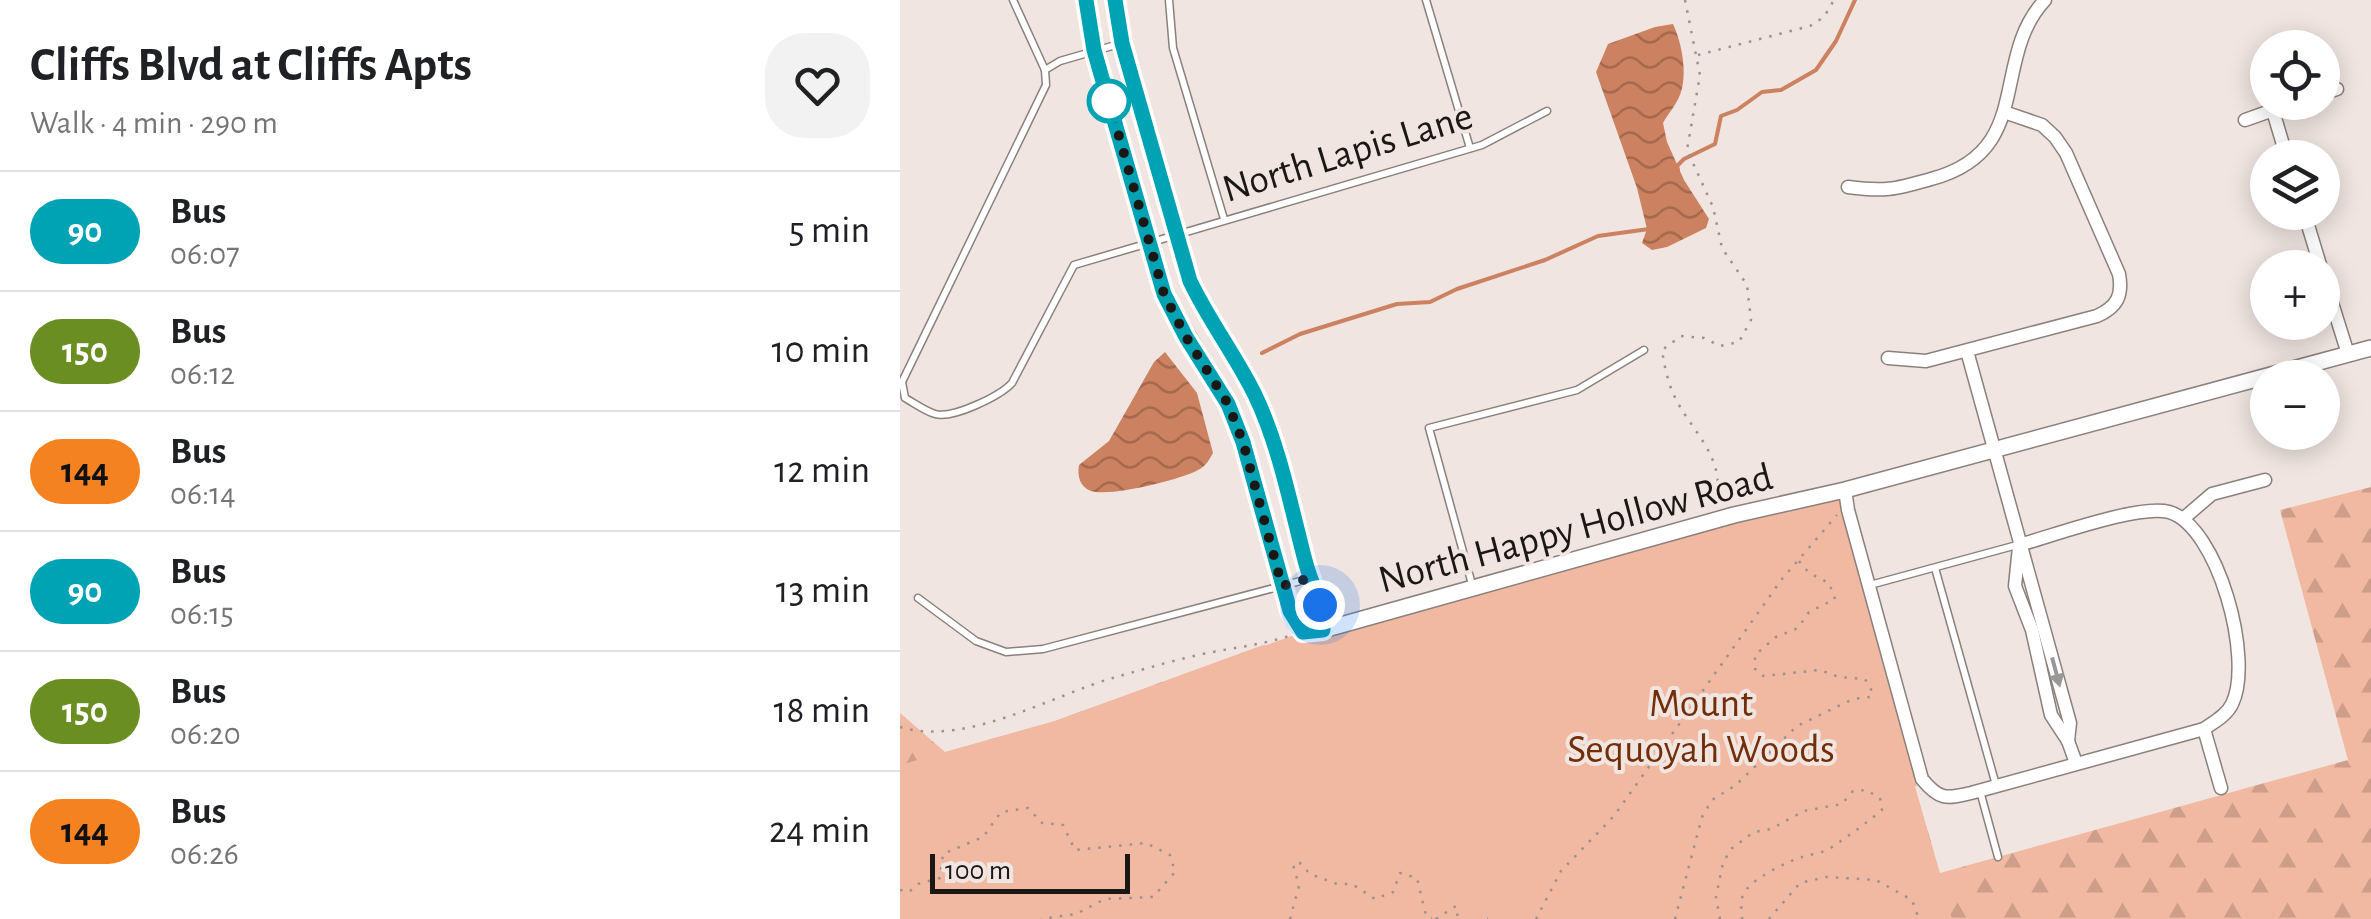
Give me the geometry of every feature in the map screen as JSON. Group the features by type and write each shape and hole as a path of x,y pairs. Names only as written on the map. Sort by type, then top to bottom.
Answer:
{"street":[{"path":"1086,0 1094,50 1164,294 1228,404 1290,611 1303,632"},
{"path":"1115,0 1122,43 1190,281 1254,393 1266,424 1324,616 1323,630"},
{"path":"1848,188 1885,192 1953,174 1974,160 1990,144 2004,112 2024,33 2044,0"},
{"path":"1888,358 1926,361 1968,351 2097,316 2110,310 2118,300 2122,288 2120,274 2066,152 2042,125 2004,112"},
{"path":"2245,120 2250,118"},
{"path":"2340,328 2348,354"},
{"name":"North Happy Hollow Road","path":"1303,632 1323,630 1734,516 1845,490 2371,348"},
{"path":"1968,351 2070,723 2068,741 2076,764"},
{"path":"1240,434 1266,424"},
{"path":"2184,518 2212,494 2265,480"},
{"path":"1845,490 1922,779 1947,799 2204,729 2232,706 2238,665 2234,627 2220,578 2202,542 2184,518 2153,510 2019,545"},
{"path":"2204,729 2221,788"}],"lane":[{"path":"902,382 1046,85 1045,70 1013,0"},
{"path":"1170,0 1173,48 1224,220"},
{"path":"1426,0 1470,148"},
{"path":"1045,70 1060,60 1122,43"},
{"name":"North Lapis Lane","path":"902,382 905,398 937,415 952,414 1004,393 1074,265 1470,148 1547,111"},
{"path":"1473,589 1429,428 1577,390 1644,350"},
{"path":"1868,586 2019,545"},
{"path":"1934,568 1997,786"},
{"path":"918,598 976,641 1006,652 1043,649 1310,578"},
{"path":"1980,791 1998,857"}],"path":[{"path":"1684,0 1700,75 1687,150 1713,206 1722,248 1747,285 1751,320 1739,342 1720,346 1704,338 1681,336 1662,350 1666,376 1679,405 1711,456 1719,481 1717,494 1734,516"},
{"path":"1696,56 1815,24 1834,0"},
{"path":"1536,919 1561,871 1614,816 1798,560 1838,515 1848,510"},
{"path":"1675,919 1702,817 1712,800 1736,785 1797,726 1852,699 1870,698 1873,693 1870,684 1860,677 1839,677 1806,669 1763,676 1755,668 1755,655 1772,640 1798,628 1809,612 1835,600 1829,582 1809,573 1798,560"},
{"path":"900,728 926,732 992,721 1032,710 1112,678 1303,632"},
{"path":"1720,919 1716,898 1722,863 1744,837 1772,829 1804,811 1842,804 1853,791 1866,790 1880,798 1882,810 1861,824 1854,834 1828,850 1786,863 1752,882 1742,897 1742,919"},
{"path":"900,890 909,892 918,884 940,878 944,854 984,836 1001,812 1028,808 1042,823 1063,824 1075,850 1146,843 1170,855 1176,872 1153,897 1105,898 1076,914 1041,919"},
{"path":"1290,919 1299,886 1293,864 1300,863 1310,874 1336,884 1352,884 1375,900 1393,892 1400,873 1417,878 1426,916 1434,919 1456,906 1458,919"},
{"path":"1769,919 1794,887 1806,880 1859,876 1876,880 1912,900 1919,919"}],"green space":[{"name":"Mount Sequoyah Woods","path":"2371,487 2371,919 900,919 900,713 945,752 1055,721 1263,645 1922,779 1915,787 1940,873 2348,760 2280,510"},
{"name":"Mount Sequoyah Woods","path":"1845,490 1922,779 1915,787 1952,919 900,919 900,765 1055,721 1303,632"}],"water":[{"path":"1673,24 1684,78 1678,99 1663,123 1684,180 1709,219 1706,228 1652,250 1642,243 1647,229 1637,188 1596,72 1608,44"},
{"path":"1165,352 1197,393 1213,453 1207,463 1189,474 1145,487 1113,492 1087,489 1080,481 1079,465 1109,441 1154,362"}],"waterway":[{"path":"1678,170 1684,159 1715,144 1721,116 1762,92 1781,90 1816,70 1836,41 1855,0"},
{"path":"1262,353 1300,334 1397,304 1430,302 1598,236 1649,229"}],"bus line":[{"name":"90","path":"1086,0 1094,50 1164,294 1228,404 1243,442 1296,624 1303,632 1323,630 1324,616 1271,436 1254,393 1190,281 1122,43 1115,0"}],"route":[{"path":"1109,101 1164,294 1228,404 1243,442 1282,586 1310,578 1320,605"}]}
